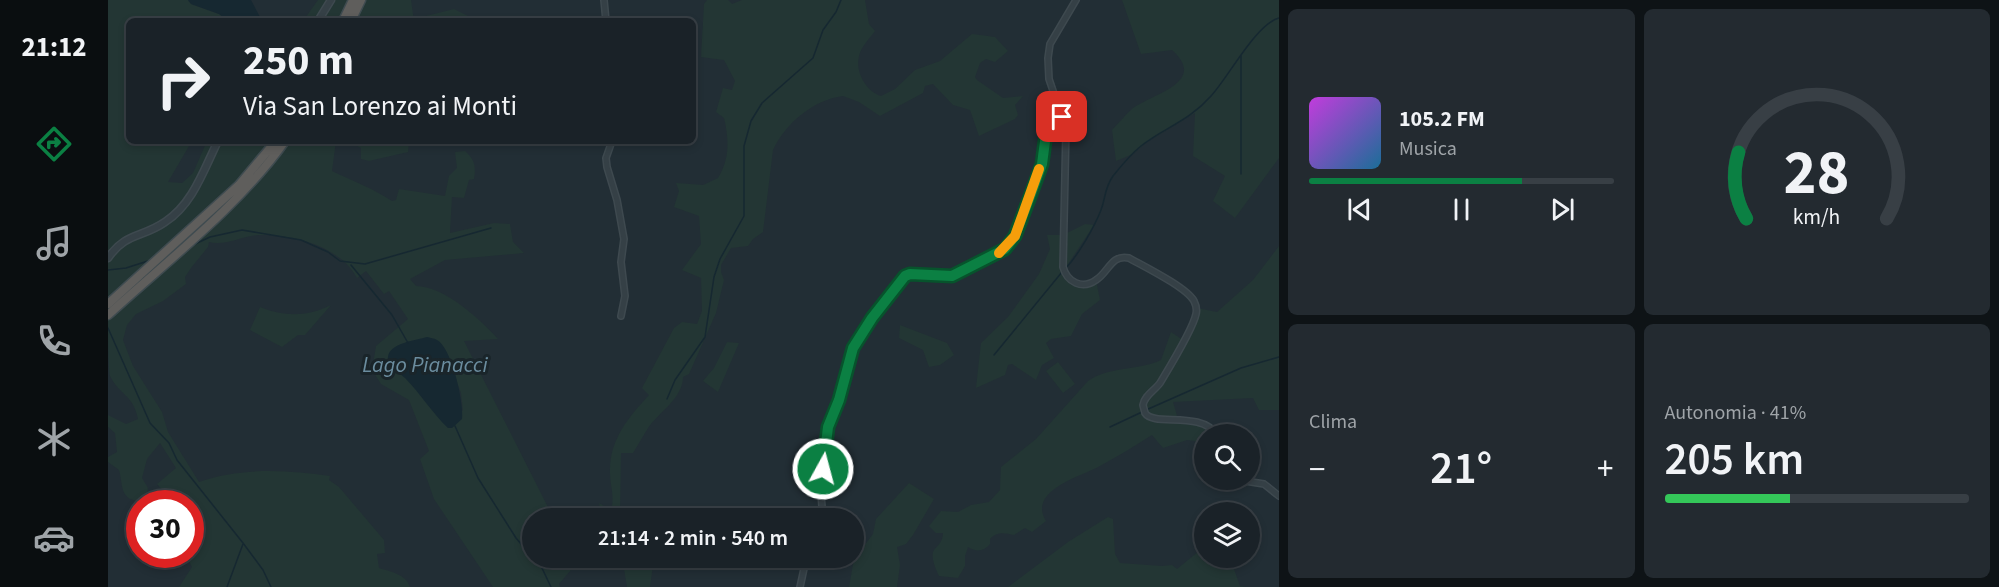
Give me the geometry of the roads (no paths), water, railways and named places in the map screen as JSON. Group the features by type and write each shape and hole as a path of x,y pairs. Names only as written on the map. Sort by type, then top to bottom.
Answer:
{"highway":[{"path":"345,18 358,0"},
{"path":"354,18 358,0"},
{"path":"108,304 227,196 273,144"},
{"path":"108,315 227,206 283,144"},
{"path":"266,165 288,144"}],"street":[{"path":"320,18 331,0"},
{"path":"604,0 606,18"},
{"path":"1076,0 1050,44 1048,58 1049,79 1066,129 1063,267 1073,282 1083,284 1096,280 1111,262 1123,257 1155,273 1191,297 1197,308 1194,321 1160,383 1146,397 1143,405 1145,413 1153,419 1202,424"},
{"path":"822,508 820,481 828,427 839,400 853,348 872,318 905,276 910,274 952,276 999,254 1009,244 1015,236 1042,164 1047,129 1051,121 1062,117"},
{"path":"108,258 118,244 164,223 175,215 194,191 217,144"},
{"path":"611,144 606,158 606,167 617,200 624,239 621,261 625,296 621,316"},
{"path":"1260,483 1279,495"},
{"path":"800,587 804,568"}],"water":[{"path":"188,0 251,0 260,18 224,18 191,4"},
{"name":"Lago Pianacci","path":"427,337 436,339 448,353 456,376 462,419 452,428 448,428 442,422 388,360 390,352 398,345"}],"waterway":[{"path":"667,399 675,380 705,337 714,277 720,259 744,216 744,146 751,121 762,103 813,58 823,30 836,12 841,0"},
{"path":"1066,268 1090,233 1101,210 1108,185 1123,164 1141,146 1202,105 1218,88 1261,30 1279,18"},
{"path":"1241,55 1241,174"},
{"path":"195,244 210,237 242,230 301,240 328,252 340,261 365,264 491,228"},
{"path":"108,270 126,268 151,260"},
{"path":"351,265 392,315 408,343"},
{"path":"994,355 1062,272"},
{"path":"108,328 150,423 169,443 177,460 263,570 271,587"},
{"path":"1146,410 1241,368 1279,357"},
{"path":"1110,427 1142,412"},
{"path":"455,426 478,478 522,545"},
{"path":"227,587 243,544"},
{"path":"542,568 551,587"}]}
